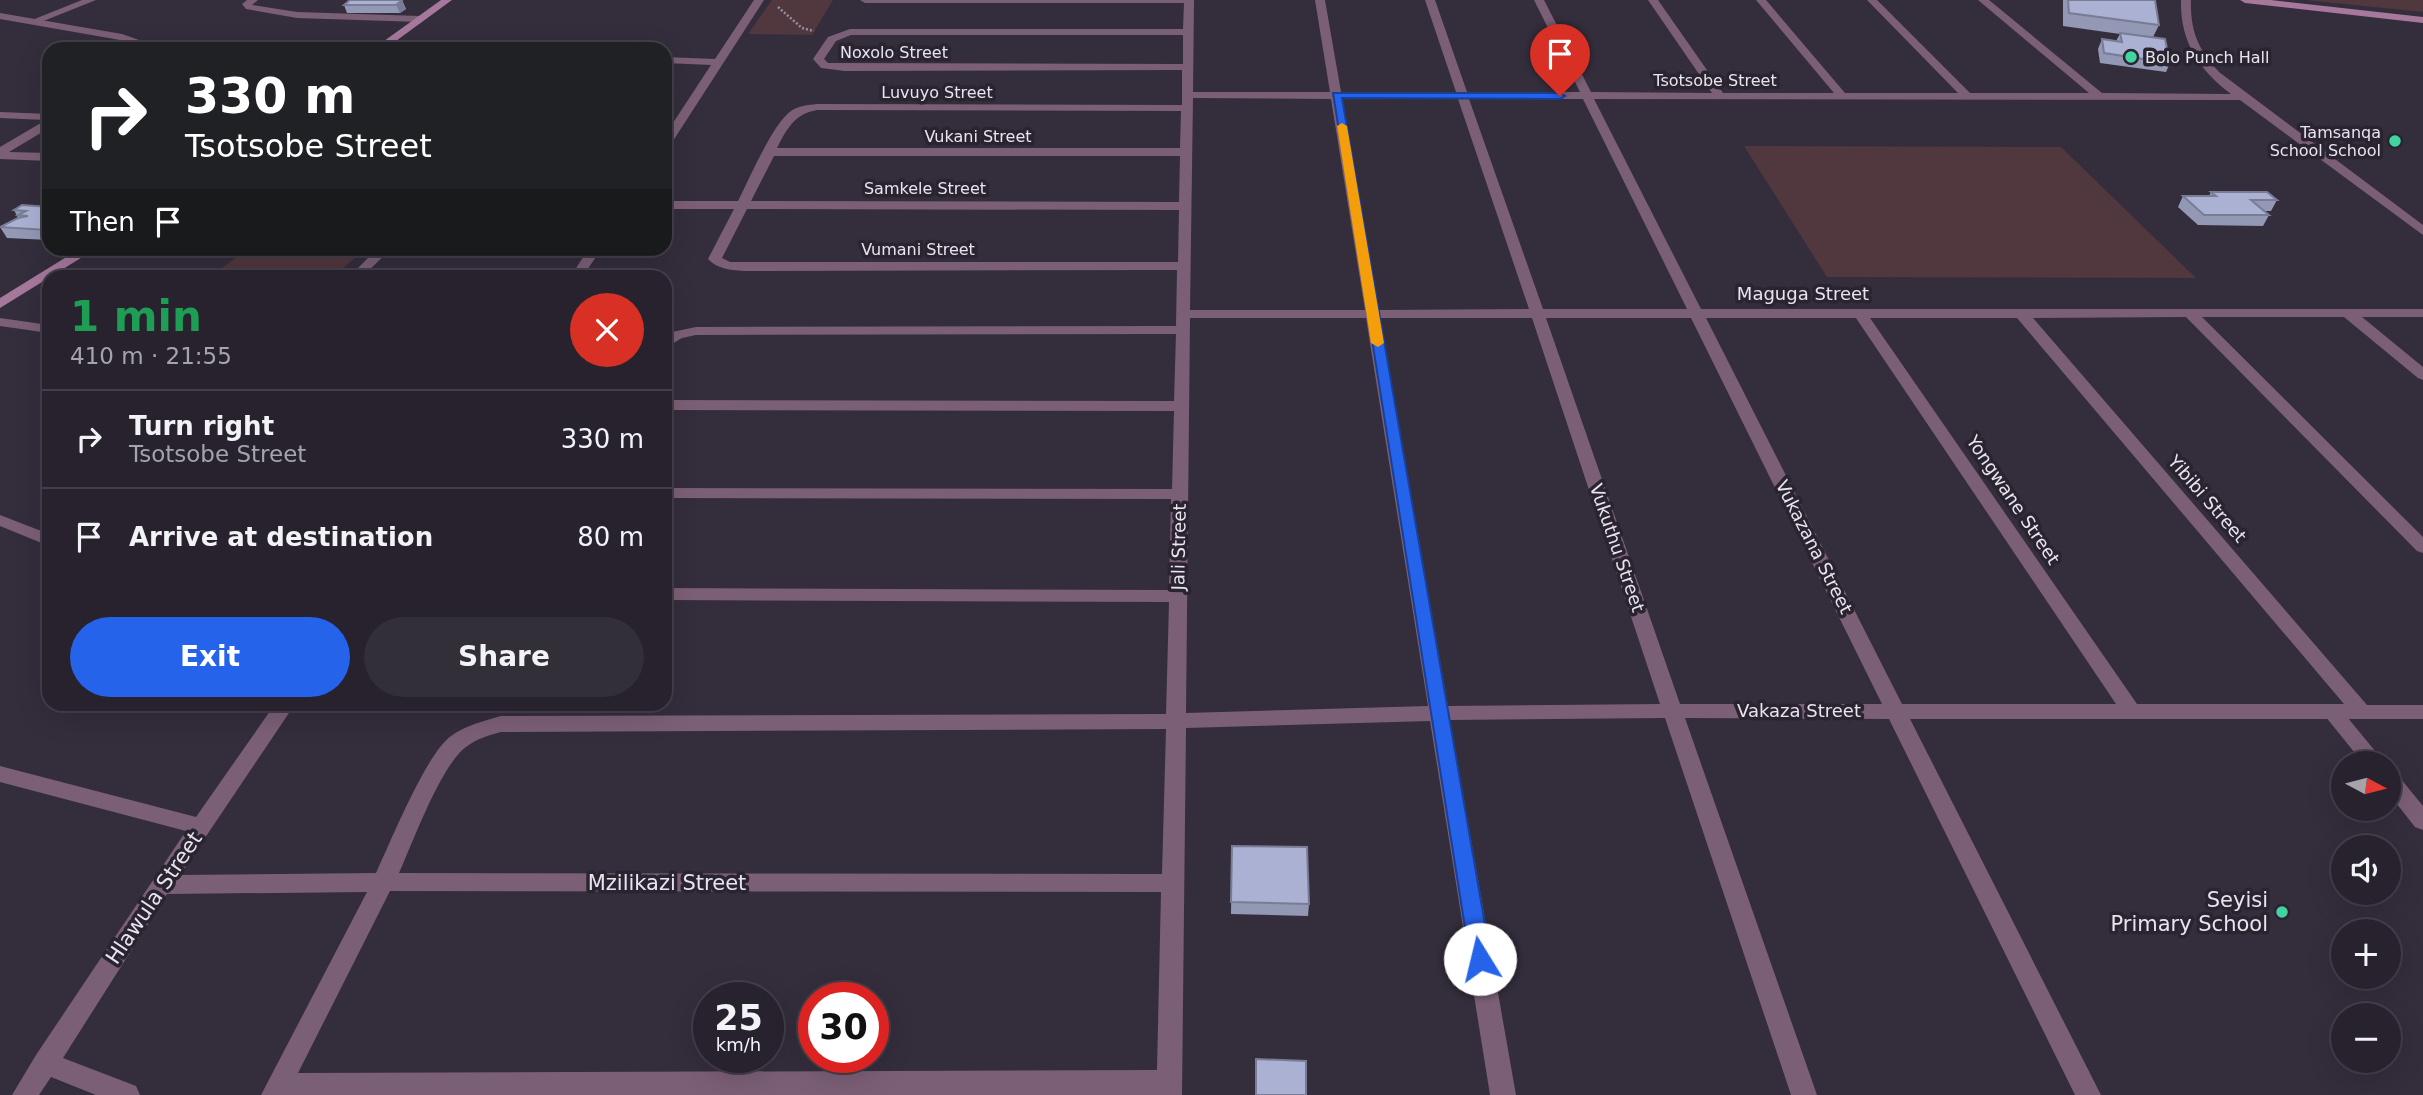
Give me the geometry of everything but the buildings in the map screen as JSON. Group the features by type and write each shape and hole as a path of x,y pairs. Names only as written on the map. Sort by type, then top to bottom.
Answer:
{"street":[{"path":"32,22 91,0"},
{"path":"253,0 247,4 249,7 279,13 420,19"},
{"path":"387,42 447,0"},
{"path":"865,0 1189,0"},
{"name":"Jali Street","path":"1169,1088 1189,0"},
{"path":"1320,0 1503,1095"},
{"name":"Vukuthu Street","path":"1430,0 1535,314 1804,1095"},
{"name":"Vukazana Street","path":"1539,0 2088,1095"},
{"path":"1653,0 1720,96"},
{"path":"1761,0 1842,96"},
{"path":"1872,0 1968,97"},
{"path":"1983,0 2100,97"},
{"path":"2186,0 2189,37 2193,51 2201,62 2242,97 2423,232"},
{"path":"2245,0 2423,20"},
{"path":"672,133 718,62 765,1"},
{"path":"307,2 312,10 307,14"},
{"path":"0,16 121,37 135,42"},
{"name":"Noxolo Street","path":"1187,67 845,68 821,64 818,59 821,52 836,37 849,32 1188,32"},
{"path":"672,60 718,62"},
{"name":"Tsotsobe Street","path":"1187,101 1337,95 2242,97"},
{"name":"Luvuyo Street","path":"742,206 790,115 799,110 817,107 1187,101"},
{"path":"0,116 42,117"},
{"path":"0,153 42,127"},
{"name":"Vukani Street","path":"771,152 1186,152"},
{"path":"0,153 42,157"},
{"name":"Samkele Street","path":"672,205 1185,206"},
{"name":"Vumani Street","path":"742,206 715,255 715,260 720,264 746,267 1184,266"},
{"path":"55,270 78,256"},
{"path":"362,270 377,256"},
{"path":"0,304 42,278"},
{"name":"Yongwane Street","path":"1860,313 2131,711"},
{"name":"Yibibi Street","path":"2021,313 2361,711"},
{"path":"2190,313 2423,547"},
{"name":"Maguga Street","path":"672,340 684,332 709,330 1183,322 1373,314 2423,313"},
{"path":"2349,314 2423,375"},
{"path":"0,323 42,328"},
{"path":"672,405 1182,405"},
{"path":"672,493 1180,494"},
{"path":"0,520 42,533"},
{"path":"672,594 1178,596"},
{"name":"Hlawula Street","path":"25,1095 161,886 280,711"},
{"name":"Vakaza Street","path":"277,1090 383,882 441,760 457,743 477,731 501,724 1176,721 1440,713 1673,711 2423,712"},
{"path":"2331,711 2365,751"},
{"path":"0,774 202,827"},
{"path":"2401,794 2423,821"},
{"name":"Mzilikazi Street","path":"161,886 383,882 1173,883"},
{"path":"45,1063 127,1095"},
{"path":"277,1090 1169,1088"}],"path":[{"path":"765,1 802,28 836,37"}],"shaded area":[{"path":"772,0 833,0 812,35 748,34"},
{"path":"2305,0 2423,0 2423,12"},
{"path":"1744,146 2061,147 2196,278 1827,277"},
{"path":"238,256 357,256 341,270 219,270"}],"slow traffic":[{"path":"1342,126 1378,343"}],"place":[{"name":"Bolo Punch Hall","path":"2131,57"},
{"name":"Tamsanqa School School","path":"2395,141"},
{"name":"Seyisi Primary School","path":"2282,912"}],"route":[{"path":"1480,959 1337,95 1560,96"}]}
